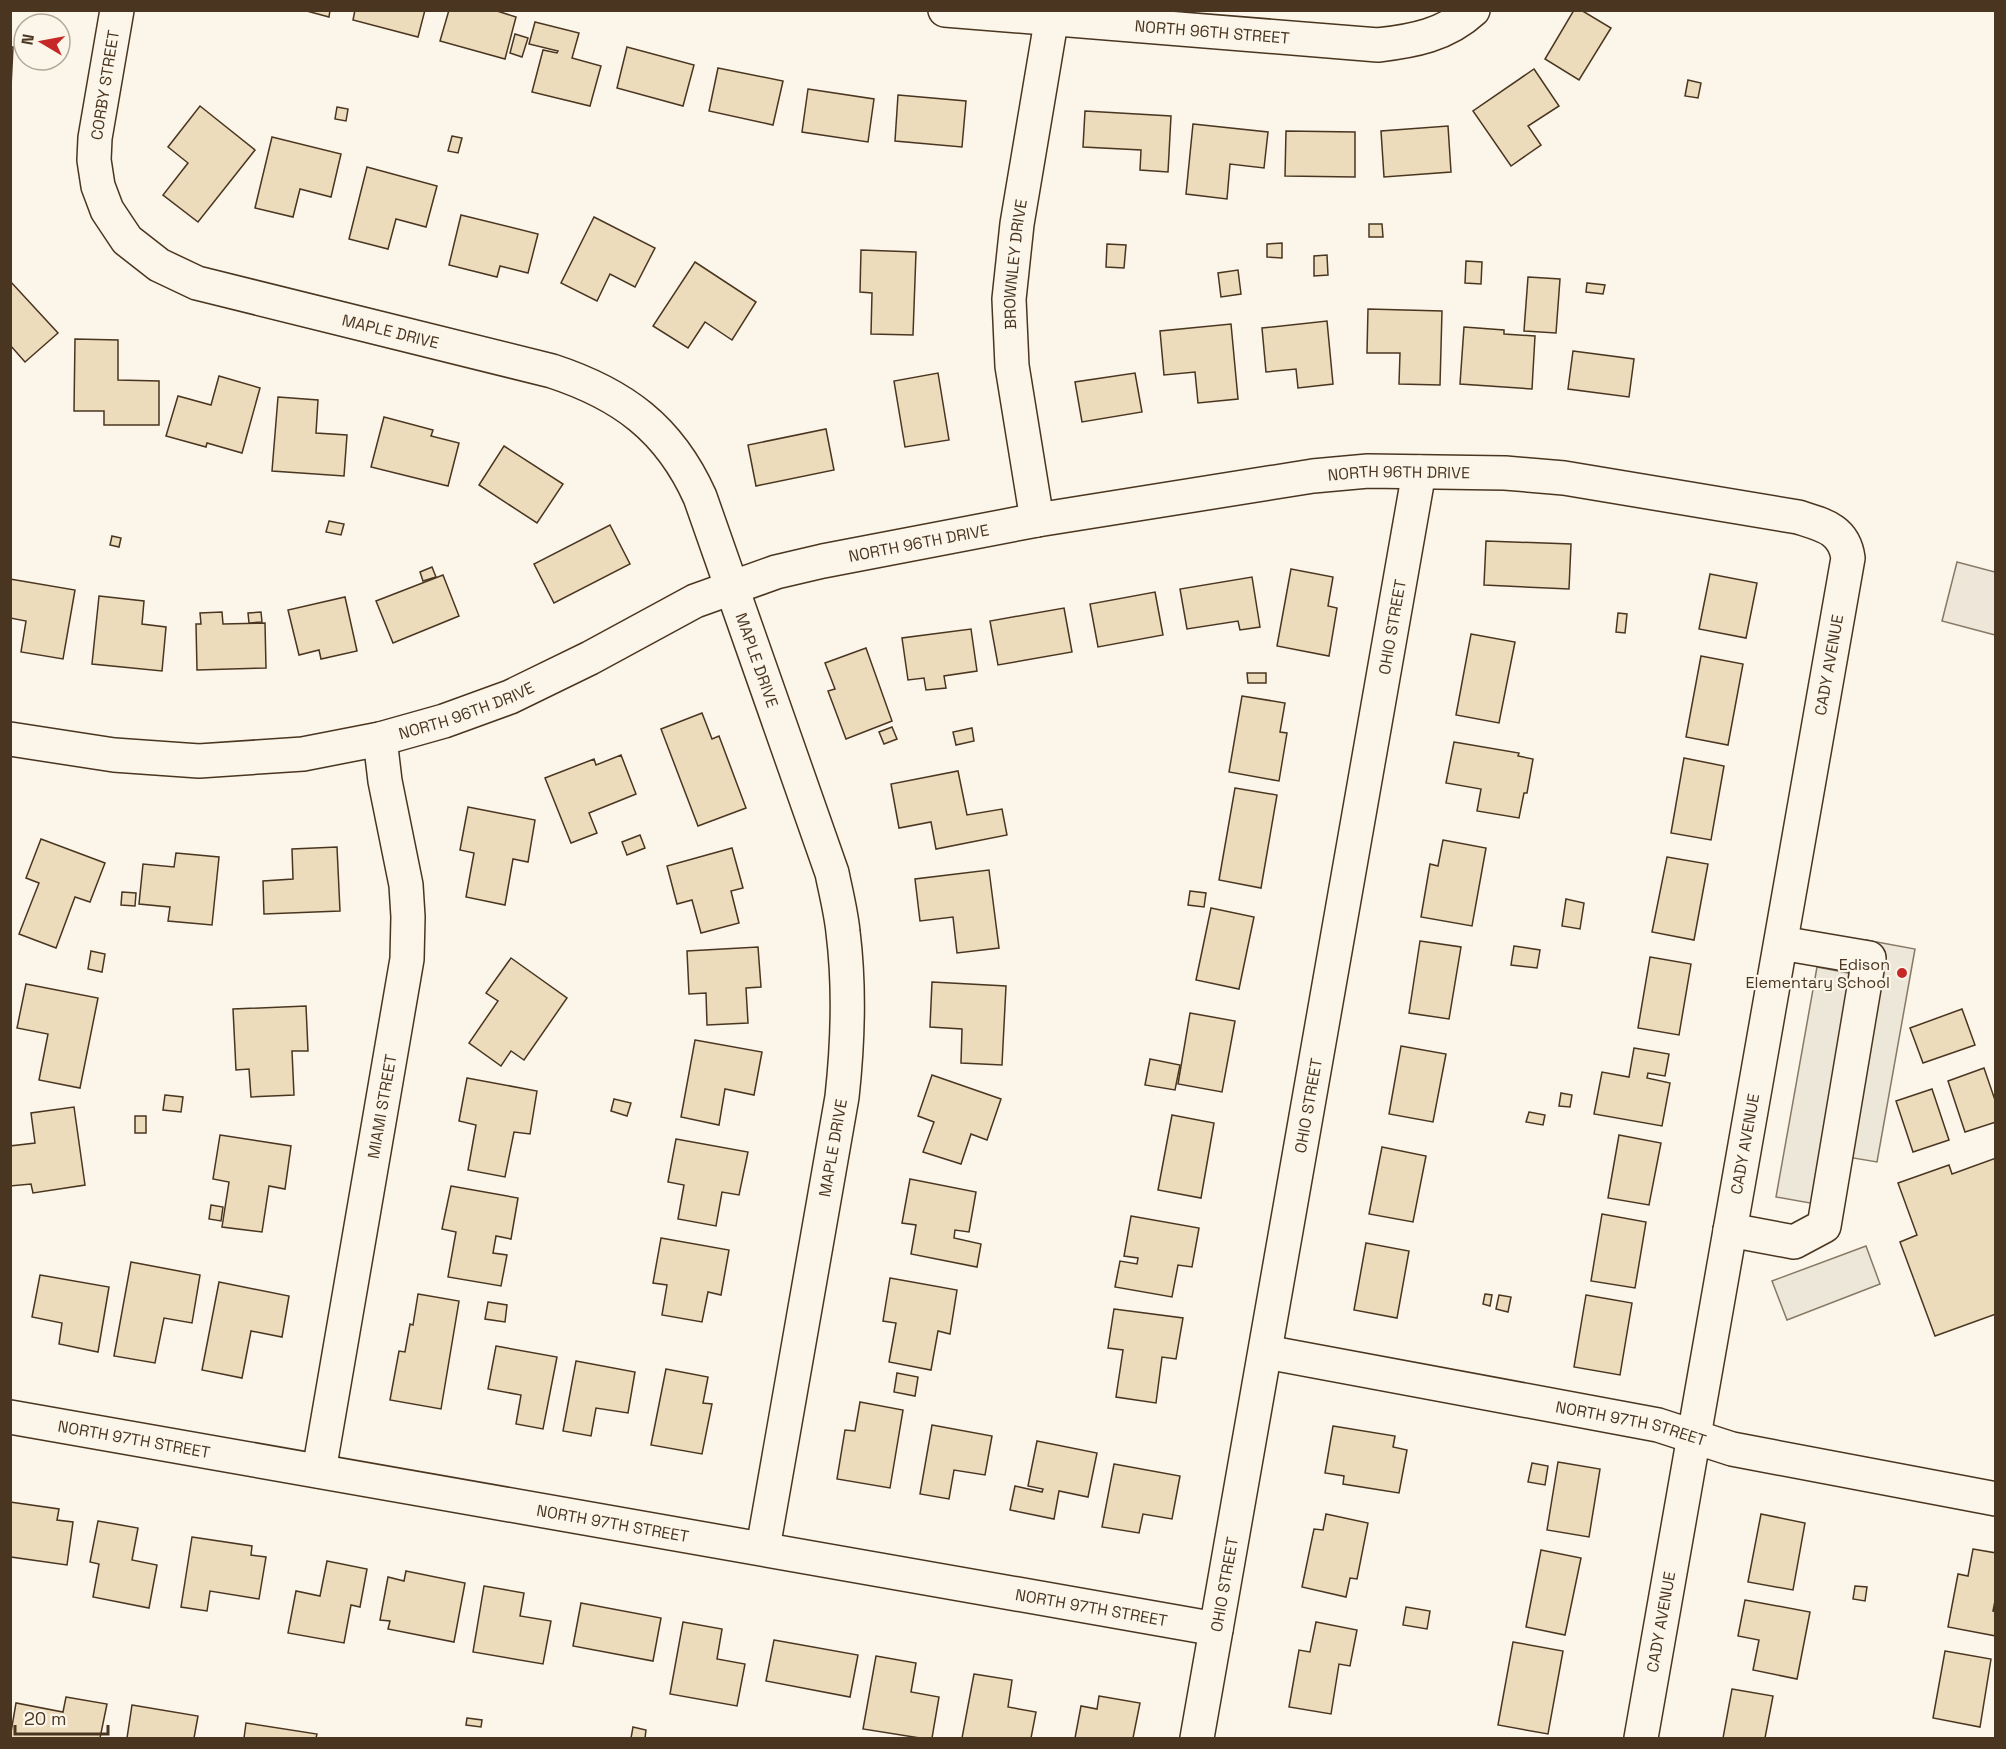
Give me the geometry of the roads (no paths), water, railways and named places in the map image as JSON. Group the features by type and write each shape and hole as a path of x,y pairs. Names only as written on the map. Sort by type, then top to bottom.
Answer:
{"street":[{"name":"CORBY STREET","path":"94,160 94,138 117,10"},
{"name":"NORTH 96TH STREET","path":"945,10 1052,15 1378,45 1413,41 1438,33 1473,10"},
{"name":"BROWNLEY DRIVE","path":"1037,520 1012,366 1009,299 1017,224 1052,15"},
{"name":"MAPLE DRIVE","path":"94,160 98,186 107,210 127,240 159,265 197,283 552,371 582,381 610,395 653,426 668,442 691,478 832,873 843,929 848,989 848,1043 842,1097 763,1548"},
{"name":"NORTH 96TH DRIVE","path":"10,738 114,755 199,760 303,754 380,739 444,721 510,697 590,658 695,601 776,572 1037,520 1313,476 1368,471 1505,473 1564,478 1798,517 1825,525 1841,538 1847,549"},
{"name":"OHIO STREET","path":"1197,1738 1419,472"},
{"name":"CADY AVENUE","path":"1641,1738 1848,558 1847,549"},
{"name":"MIAMI STREET","path":"319,1471 407,959 406,885 385,781 380,739"},
{"path":"1730,1230 1794,1242 1824,1226 1869,958 1781,943"},
{"name":"NORTH 97TH STREET","path":"1266,1352 1658,1425 1732,1449 1995,1499"},
{"name":"NORTH 97TH STREET","path":"10,1418 1216,1629"}],"place":[{"name":"Edison Elementary School","path":"1902,973"}]}
